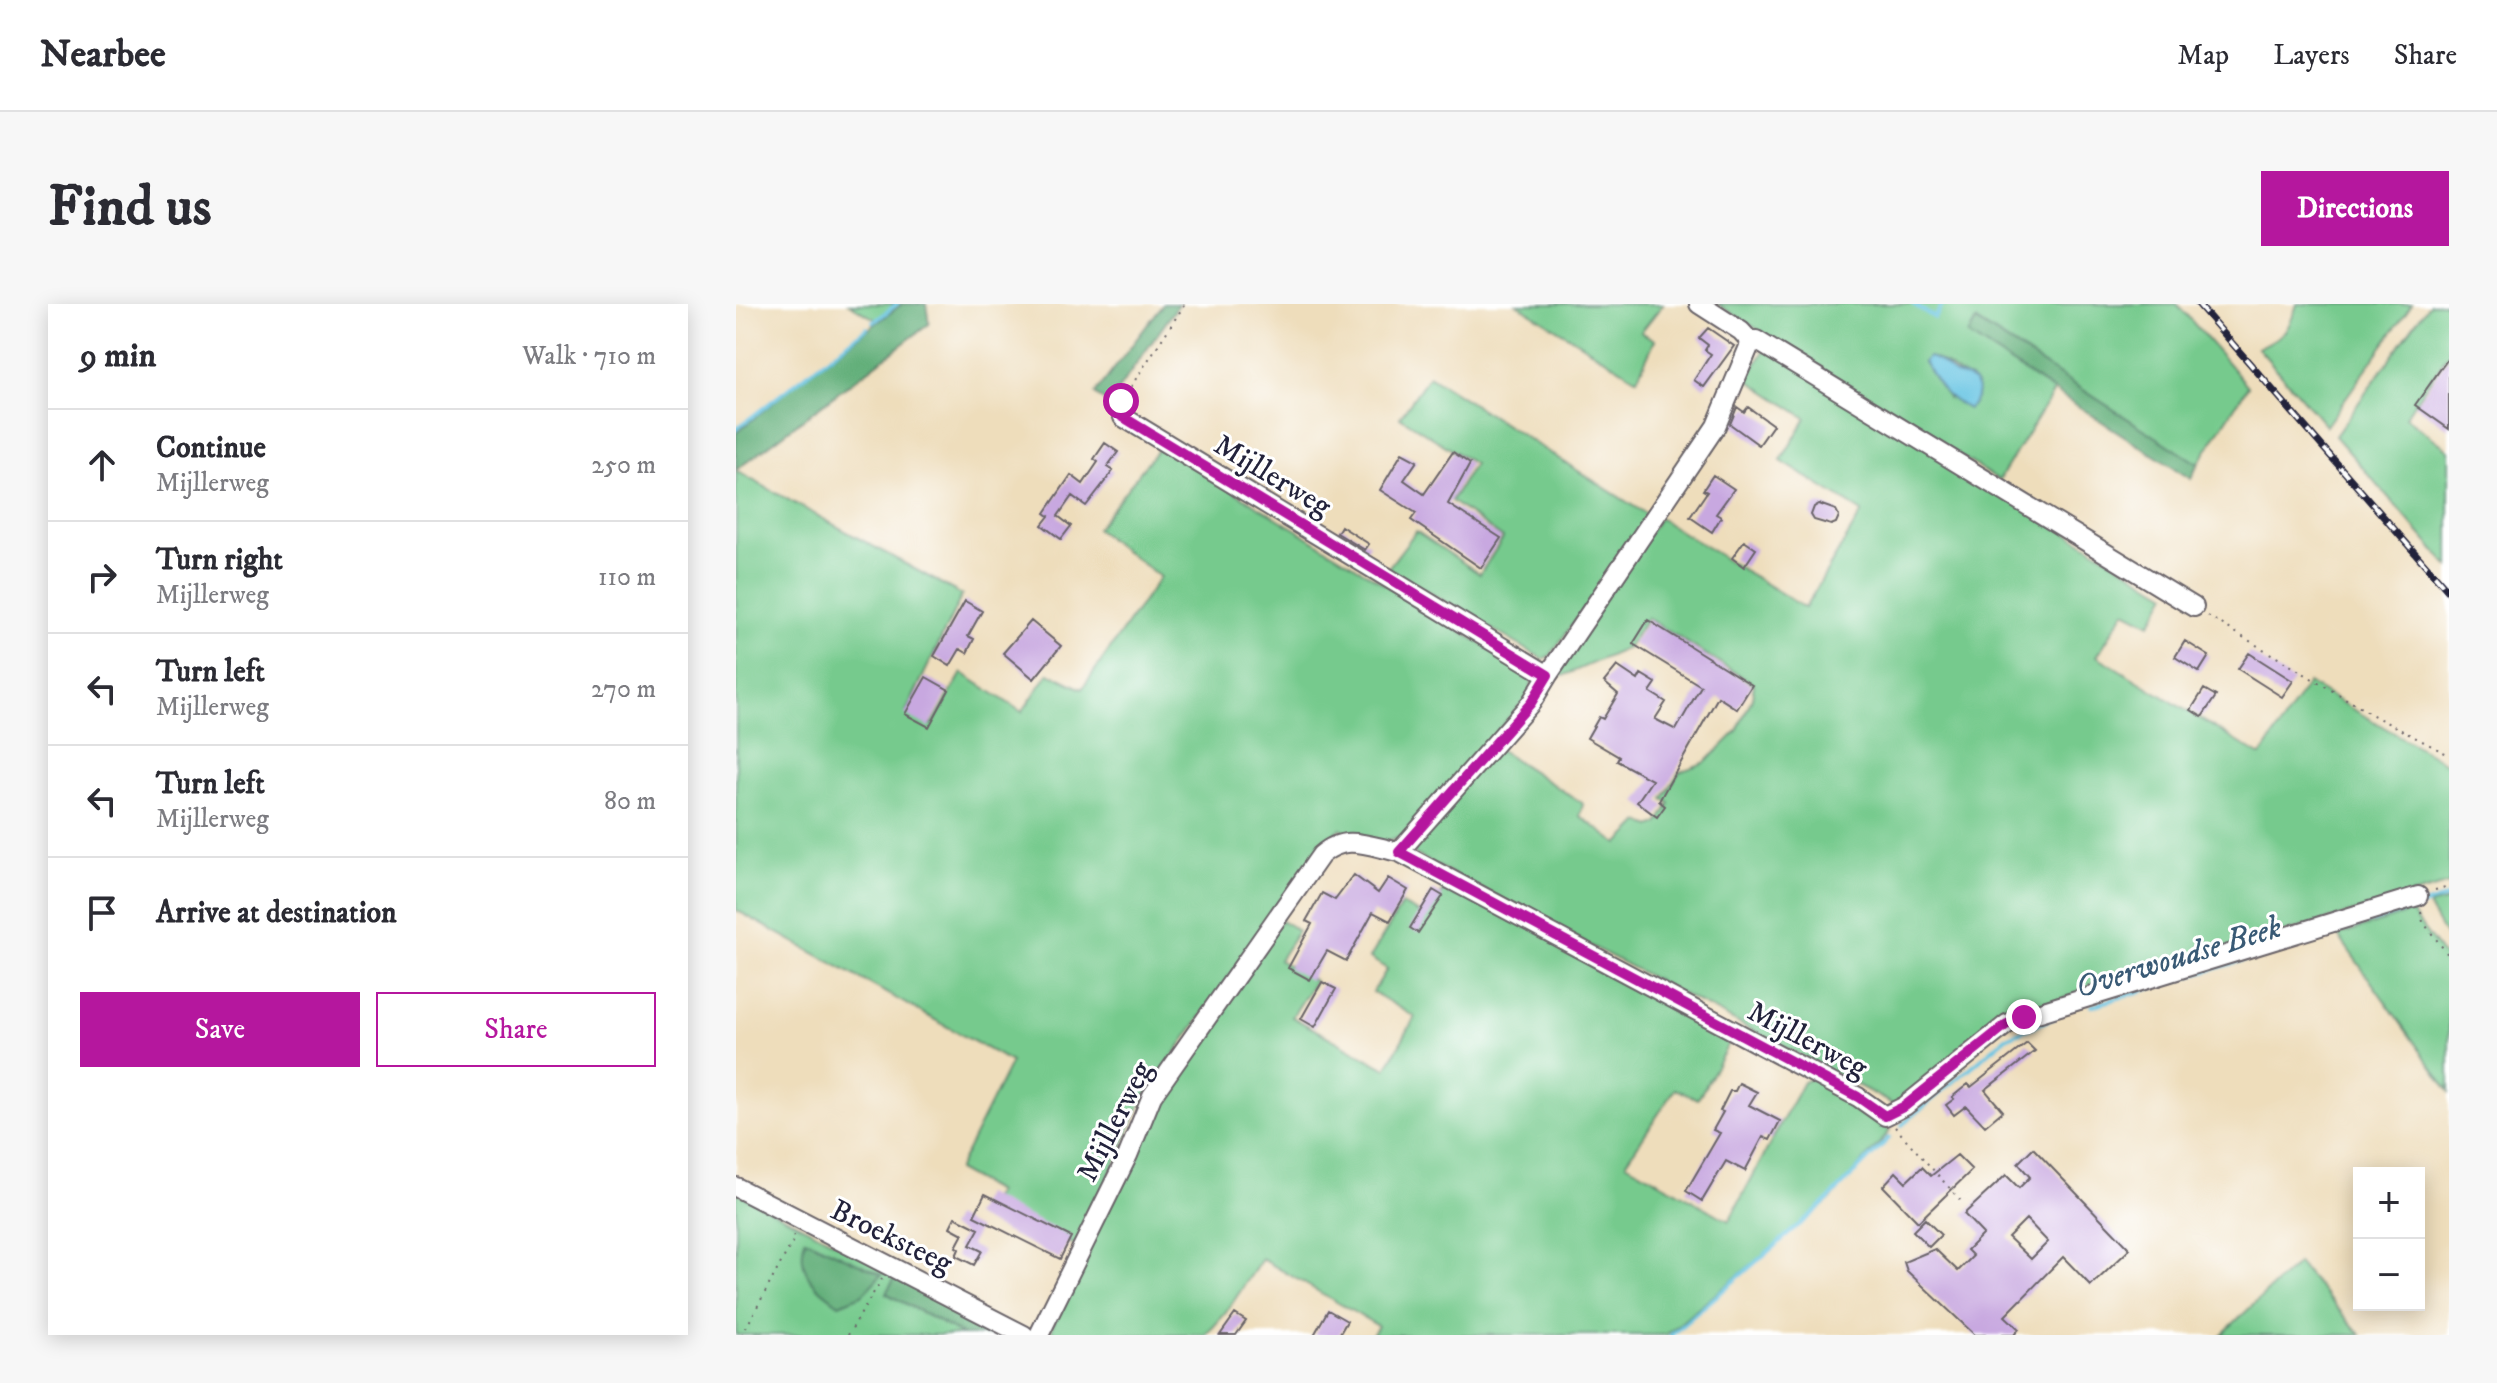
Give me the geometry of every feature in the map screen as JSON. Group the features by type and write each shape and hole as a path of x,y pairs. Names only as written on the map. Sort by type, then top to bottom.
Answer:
{"street":[{"path":"1699,304 1741,331 1751,342"},
{"path":"1751,342 1756,340 2194,607"},
{"path":"1399,852 1531,703 1716,426 1751,342"},
{"name":"Mijllerweg","path":"1123,417 1548,675"},
{"name":"Mijllerweg","path":"1039,1335 1128,1155 1152,1096 1321,855 1334,844 1348,841 1399,852 1858,1097 1885,1116 1905,1106 2007,1024 2024,1017 2420,905"},
{"name":"Broeksteeg","path":"736,1187 1024,1335"}],"path":[{"path":"1123,417 1121,401 1185,304"},
{"path":"2194,607 2340,696 2449,755"},
{"path":"2420,905 2423,922 2449,956"},
{"path":"1893,1125 1961,1201"},
{"path":"742,1335 795,1237 783,1230"},
{"path":"848,1335 889,1268"}],"green space":[{"path":"849,304 902,304 880,322"},
{"path":"902,304 926,304 929,324 736,470 736,433"},
{"path":"1163,304 1179,304 1108,404 1095,394"},
{"path":"1517,304 1663,304 1641,332 1655,340 1637,379"},
{"path":"1717,304 2177,304 2248,386 2198,464 1976,321 1968,335 2054,391 1999,480","holes":["1929,357 1970,378 1949,399 1924,362"]},
{"path":"2297,304 2412,304 2326,426 2258,348 2284,332"},
{"path":"2429,304 2449,304 2449,353 2405,417 2449,450 2449,567 2335,436"},
{"path":"1976,321 2198,464 2191,479 1968,335"},
{"path":"1766,348 2167,594 2150,624 2125,611 2097,656 2261,756 2308,683 2449,765 2449,884 2027,1009 1897,1106 1415,854 1413,844 1495,747 1583,804 1580,816 1618,844 1640,822 1651,827 1658,824 1670,803 1663,799 1679,772 1706,762 1737,731 1752,698 1754,684 1647,618 1628,648 1563,676 1554,673 1659,518 1805,608 1862,512 1781,461 1806,418 1747,379"},
{"path":"1429,376 1649,516 1550,656 1543,659 1388,568 1416,531 1480,574 1503,538 1451,501 1474,464 1400,417"},
{"path":"1160,446 1532,675 1531,693 1403,836 1378,842 1341,828 1322,846 1144,1097 1078,1247 991,1202 997,1192 957,1170 1011,1062 736,910 736,471 962,595 906,712 932,725 962,673 1022,712 1049,673 1082,689 1160,577 1096,529"},
{"path":"1449,883 1733,1036 1698,1099 1675,1089 1626,1163 1729,1221 1803,1082 1812,1078 1873,1113 1890,1131 1831,1199 1666,1335 1372,1335 1378,1326 1262,1259 1225,1314 1206,1335 1053,1335 1052,1327 1160,1089 1281,920 1298,931 1279,960 1315,981 1292,1017 1386,1069 1415,1017 1373,992 1387,969 1370,958 1402,904 1426,917"},
{"path":"2449,901 2449,942 2428,906"},
{"path":"2411,912 2449,963 2449,1091 2338,935"},
{"path":"736,1192 897,1274 886,1293 963,1335 736,1335"},
{"path":"805,1239 882,1274 862,1295 839,1304 809,1277 803,1260"},
{"path":"2298,1263 2361,1335 2221,1335"},
{"path":"897,1274 1017,1335 963,1335 886,1293"}],"water":[{"path":"1928,357 1973,381 1978,389 1977,397 1968,409 1947,395 1938,384 1924,362"}],"building":[{"path":"1708,328 1734,346 1704,387 1694,380 1711,354 1705,350 1708,345 1699,338"},
{"path":"2449,357 2449,429 2415,405"},
{"path":"1737,407 1744,412 1748,407 1773,425 1759,445 1730,424"},
{"path":"1105,443 1118,452 1107,467 1113,471 1086,506 1072,496 1058,516 1071,526 1061,539 1042,525 1049,516 1045,513 1071,475 1083,484 1098,462 1094,459"},
{"path":"1453,452 1470,464 1448,504 1501,538 1481,568 1411,520 1416,513 1380,490 1402,453 1417,461 1404,480 1424,494"},
{"path":"1713,475 1734,489 1716,514 1721,517 1712,532 1690,517 1707,492 1703,490"},
{"path":"1819,504 1836,510 1839,516 1836,523 1831,525 1814,520 1811,515"},
{"path":"1341,526 1369,544 1365,550 1337,533"},
{"path":"1744,541 1756,549 1744,567 1732,558"},
{"path":"965,601 982,611 968,636 974,639 967,653 960,649 950,666 934,656"},
{"path":"1648,620 1752,685 1737,709 1718,697 1659,801 1665,806 1657,817 1637,802 1652,780 1617,761 1619,757 1587,738 1618,694 1604,682 1617,666 1638,680 1641,674 1656,683 1650,692 1666,702 1655,719 1676,730 1701,686 1633,644"},
{"path":"1031,621 1061,646 1034,679 1003,653"},
{"path":"2185,641 2209,656 2199,672 2175,657"},
{"path":"2249,653 2293,681 2282,697 2238,669"},
{"path":"926,677 949,690 929,727 905,714"},
{"path":"2204,689 2216,696 2202,717 2191,710"},
{"path":"1354,875 1378,893 1388,878 1408,890 1390,921 1373,912 1346,961 1327,951 1310,980 1288,968 1312,924 1306,921 1322,893 1335,900"},
{"path":"1433,890 1443,896 1418,933 1410,928"},
{"path":"1322,982 1336,989 1315,1027 1301,1019"},
{"path":"2027,1043 2035,1051 1985,1090 2003,1111 1985,1126 1966,1106 1954,1115 1946,1105 1954,1099 1952,1097 1968,1084 1971,1087"},
{"path":"1739,1083 1757,1092 1749,1105 1780,1121 1770,1140 1763,1137 1745,1171 1726,1161 1702,1201 1686,1191 1720,1133 1713,1130 1723,1112 1720,1111 1730,1091 1735,1091"},
{"path":"2033,1148 2130,1249 2091,1286 2063,1257 2005,1316 2019,1329 2014,1335 1975,1335 1907,1271 1904,1262 1935,1249 1958,1271 1973,1256 1967,1250 1983,1234 1964,1214 2006,1175 2019,1188 2030,1177 2018,1163","holes":["2026,1219 2048,1242 2031,1259 2008,1237"]},
{"path":"1957,1155 1972,1170 1918,1222 1883,1186 1896,1172 1906,1182 1922,1167 1931,1176"},
{"path":"985,1194 1071,1237 1060,1259 974,1216"},
{"path":"955,1217 979,1229 970,1245 982,1251 974,1265 956,1256 959,1249 956,1247 963,1234 950,1227"},
{"path":"1925,1219 1941,1235 1929,1247 1913,1231"},
{"path":"1328,1310 1347,1321 1339,1335 1314,1335"},
{"path":"1235,1314 1246,1321 1236,1335 1220,1335"}],"waterway":[{"path":"874,322 897,304"},
{"path":"1913,304 1935,318 1943,304"},
{"path":"736,429 867,328"},
{"name":"Overwoudse Beek","path":"2092,1006 2449,897"},
{"name":"Overwoudse Beek","path":"1902,1125 2006,1038 2053,1018"},
{"name":"Overwoudse Beek","path":"1671,1335 1827,1201 1889,1138"}],"railway":[{"path":"2198,304 2449,592"}],"route":[{"path":"1121,401 1123,417 1548,675 1531,703 1399,852 1858,1097 1885,1116 1905,1106 2007,1024 2024,1017"}]}
